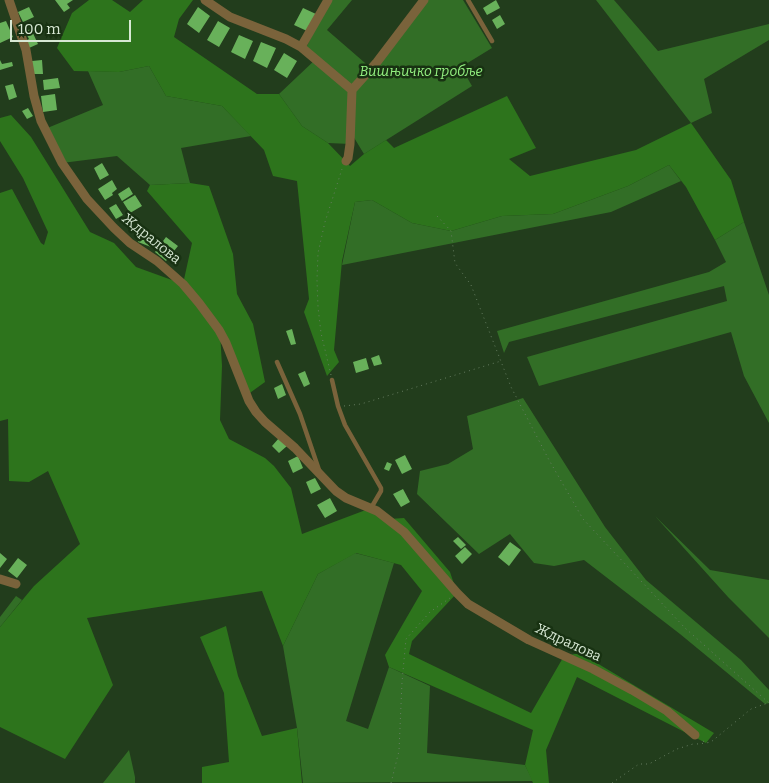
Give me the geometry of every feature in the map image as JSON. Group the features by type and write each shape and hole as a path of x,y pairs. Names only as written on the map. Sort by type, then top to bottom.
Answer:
{"street":[{"name":"Ждралова","path":"9,0 26,50 34,96 41,121 62,162 87,198 114,228 130,243 157,261 183,284 199,303 220,330 249,401 265,422 295,448 346,498 371,508 404,532 457,593 480,612 528,640 593,668 632,690 667,711 695,735"},
{"path":"205,0 230,17 301,47 352,90"},
{"path":"301,47 328,0"},
{"path":"346,162 350,144 352,90 377,62 424,0"},
{"path":"0,579 16,584"}],"lane":[{"path":"468,0 492,41"},
{"name":"Ждралова","path":"277,362 300,414 321,474"},
{"path":"332,380 345,425 382,488 371,508"}],"path":[{"path":"332,380 320,324 317,280 318,253 332,197 340,172 346,162"},
{"path":"437,216 451,231 455,263 471,285 510,387 583,519 685,628 769,703 751,709 716,738 706,743 685,746 649,764 639,764 612,783"},
{"path":"338,406 360,404 501,361"},
{"path":"391,783 399,750 406,639 430,612 457,593"},
{"path":"695,735 706,743"}],"green space":[{"path":"89,0 112,0 130,12 143,0 193,0 179,19 174,37 257,94 279,94 302,126 328,143 350,166 364,154 386,140 394,148 507,96 536,148 509,159 530,176 636,150 691,123 731,180 744,222 715,240 686,187 669,165 628,186 553,214 502,216 451,231 412,223 372,200 355,202 342,261 334,350 339,362 327,376 304,312 309,299 297,181 273,176 264,150 222,106 166,96 149,66 119,72 74,71 57,48 72,13"},
{"name":"Вишњичко гробље","path":"329,0 352,0 327,30 372,69 427,0 463,0 492,48 461,67 472,86 364,154 353,136 350,144 328,143 302,126 279,94 316,59 305,50"},
{"path":"596,0 614,0 658,51 769,24 769,40 704,79 712,113 691,123"},
{"path":"149,66 166,96 222,106 251,136 181,148 190,183 150,185 117,156 62,163 45,129 103,105 88,71 119,72"},
{"path":"11,115 31,137 90,232 114,243 136,267 183,284 192,243 147,191 150,185 190,183 209,186 233,254 237,294 253,324 265,382 247,395 220,332 222,366 220,420 229,439 265,458 274,466 291,488 302,534 371,508 389,519 404,518 450,572 457,593 412,641 409,654 531,713 564,656 580,653 714,733 706,743 577,677 546,750 549,783 533,783 525,765 533,730 389,667 385,655 422,591 401,565 356,553 318,574 283,646 262,591 87,618 113,685 65,759 0,727 0,627 34,586 80,544 48,471 29,482 9,481 8,419 0,421 0,193 12,189 41,243 44,245 48,232 23,178 0,141 0,118"},
{"path":"669,165 681,181 611,212 342,265 355,202 372,200 412,223 451,231 502,216 553,214 628,186"},
{"path":"744,222 769,295 769,423 744,376 731,332 539,386 527,357 727,301 724,286 509,342 504,353 497,331 709,272 726,262 715,240"},
{"path":"523,398 605,527 646,580 741,660 769,690 769,703 765,704 680,634 584,560 554,566 534,563 510,534 479,554 417,494 420,471 448,464 473,449 467,416"},
{"path":"655,516 710,570 769,580 769,638 728,597"},
{"path":"355,553 394,563 346,721 368,729 389,667 430,686 427,753 525,765 533,781 303,783 297,728 283,646 318,574"},
{"path":"16,596 22,600 0,627 0,617"},
{"path":"226,626 238,676 262,736 297,728 302,783 202,783 202,767 229,762 224,693 200,637"},
{"path":"129,750 135,783 103,783"}],"building":[{"path":"55,0 73,0 67,4 70,8 64,12"},
{"path":"496,0 500,8 487,15 483,8"},
{"path":"29,7 34,17 23,22 18,12"},
{"path":"198,7 210,16 199,33 187,24"},
{"path":"303,8 316,14 307,31 294,25"},
{"path":"500,15 505,24 497,29 492,20"},
{"path":"6,21 13,37 0,43 0,23"},
{"path":"218,21 230,28 219,47 207,40"},
{"path":"31,29 38,44 29,48 25,41 29,39 25,31"},
{"path":"239,35 253,41 245,59 231,52"},
{"path":"261,42 276,48 267,68 253,61"},
{"path":"284,53 297,61 287,78 274,70"},
{"path":"0,60 2,64 12,62 13,66 0,70"},
{"path":"42,60 43,74 32,74 32,61"},
{"path":"58,78 60,88 44,90 43,80"},
{"path":"13,84 17,97 9,100 5,86"},
{"path":"55,94 57,110 43,112 41,96"},
{"path":"28,108 33,116 27,119 22,111"},
{"path":"102,163 109,175 100,180 94,168"},
{"path":"112,180 117,189 112,193 113,195 105,200 98,189"},
{"path":"129,187 133,194 122,201 118,194"},
{"path":"135,195 142,206 130,213 123,202"},
{"path":"116,204 123,215 116,219 109,208"},
{"path":"143,229 149,231 146,239 154,242 151,247 138,242"},
{"path":"166,237 178,246 166,261 155,252"},
{"path":"292,329 296,344 291,345 286,331"},
{"path":"379,355 382,364 374,366 371,358"},
{"path":"366,358 369,369 356,373 353,362"},
{"path":"305,371 310,384 304,387 298,374"},
{"path":"282,384 286,395 278,399 274,388"},
{"path":"279,438 287,446 279,453 272,446"},
{"path":"405,455 412,469 402,474 395,460"},
{"path":"298,456 303,468 293,473 288,461"},
{"path":"387,462 392,464 389,471 384,469"},
{"path":"315,478 321,489 311,494 306,482"},
{"path":"403,489 410,502 401,507 393,494"},
{"path":"330,498 337,511 325,518 317,505"},
{"path":"458,537 466,545 461,549 453,541"},
{"path":"510,542 521,550 509,566 498,557"},
{"path":"465,547 472,554 462,564 455,556"},
{"path":"0,553 7,559 0,568"},
{"path":"18,558 27,565 17,578 8,571"}]}
